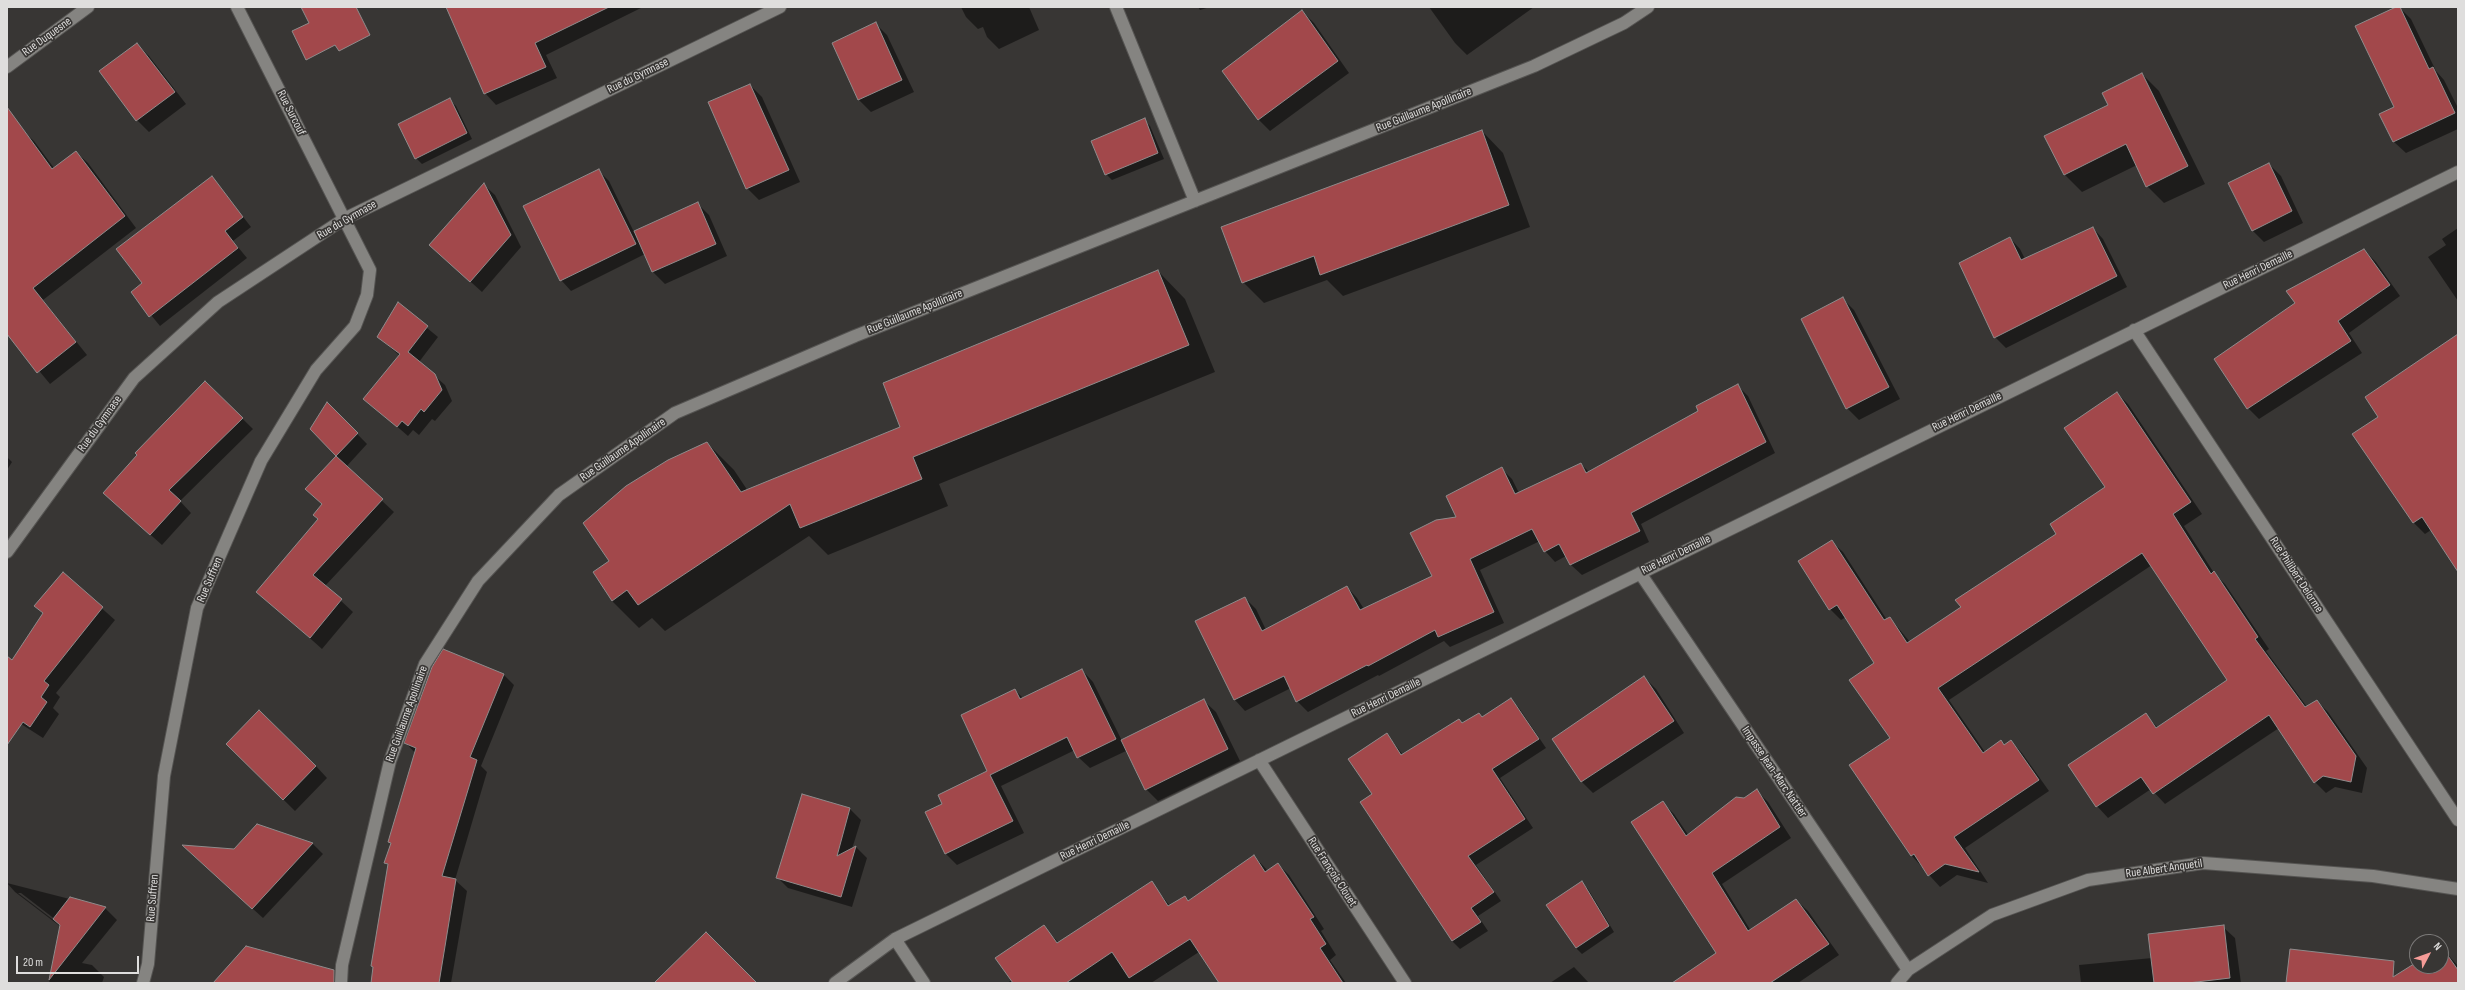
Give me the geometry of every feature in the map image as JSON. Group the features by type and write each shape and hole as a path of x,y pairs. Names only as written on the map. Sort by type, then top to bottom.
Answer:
{"street":[{"name":"Rue Duquesne","path":"7,67 88,7"},
{"name":"Rue Surcouf","path":"237,7 344,219"},
{"name":"Rue du Gymnase","path":"7,552 134,378 218,302 344,219 780,7"},
{"path":"1116,7 1195,201"},
{"name":"Rue Guillaume Apollinaire","path":"341,983 342,965 390,761 425,664 478,582 559,495 675,414 855,336 1534,66 1624,23 1648,7"},
{"name":"Rue Henri Demaille","path":"835,983 895,939 2458,172"},
{"name":"Rue Suffren","path":"143,983 148,964 164,776 198,608 261,461 316,370 355,326 367,295 370,270 344,219"},
{"name":"Rue Philibert Delorme","path":"2134,330 2458,820"},
{"name":"Impasse Jean-Marc Nattier","path":"1640,573 1908,970"},
{"name":"Rue François Clouet","path":"1259,760 1405,983"},
{"name":"Rue Albert Anquetil","path":"1897,983 1908,970 1992,915 2088,880 2195,864 2373,876 2458,889"},
{"path":"895,939 924,983"}],"building":[{"path":"301,7 356,7 370,35 339,51 335,45 306,60 292,31 309,23"},
{"path":"446,7 609,7 535,43 546,67 484,94"},
{"path":"2396,7 2400,7 2429,69 2433,67 2455,113 2393,142 2379,114 2394,107 2355,26"},
{"path":"1302,10 1338,61 1258,120 1222,71"},
{"path":"876,22 902,80 858,100 832,43"},
{"path":"137,43 175,92 136,121 99,71"},
{"path":"2142,73 2188,166 2146,187 2126,144 2064,175 2044,136 2108,105 2102,93"},
{"path":"750,84 789,170 746,189 708,102"},
{"path":"450,98 467,133 415,159 398,124"},
{"path":"7,107 52,169 76,151 125,216 33,288 76,342 37,373 7,334"},
{"path":"1145,118 1158,153 1105,175 1091,141"},
{"path":"1482,130 1509,205 1320,275 1314,256 1242,283 1221,227"},
{"path":"2269,163 2292,211 2252,231 2228,183"},
{"path":"599,169 636,244 560,281 523,206"},
{"path":"212,176 243,217 225,231 238,248 149,317 131,292 142,283 116,249"},
{"path":"484,183 511,235 470,282 429,245"},
{"path":"698,202 716,244 652,272 634,231"},
{"path":"2093,227 2117,276 1994,338 1959,263 2010,237 2021,260"},
{"path":"2364,249 2390,285 2338,321 2351,341 2247,409 2214,359 2295,303 2286,291"},
{"path":"1158,270 1189,345 913,457 922,479 800,528 790,504 638,605 627,590 612,601 593,572 609,561 583,523 626,486 668,460 707,442 741,492 900,427 883,383"},
{"path":"1843,297 1889,387 1846,409 1801,319"},
{"path":"398,302 428,326 408,352 435,374 442,390 424,412 421,409 408,426 402,421 397,427 363,399 400,354 377,337"},
{"path":"2458,334 2458,572 2422,517 2413,523 2352,434 2378,417 2365,397"},
{"path":"205,381 243,418 169,490 181,501 150,535 103,493 137,455 135,453"},
{"path":"1738,384 1766,442 1631,513 1640,531 1570,565 1559,544 1544,552 1532,529 1470,559 1494,612 1438,637 1435,630 1296,702 1284,676 1234,700 1195,621 1245,597 1262,631 1347,586 1360,610 1432,576 1410,533 1436,520 1456,517 1446,496 1502,467 1515,494 1581,463 1586,473 1698,411 1696,406"},
{"path":"2117,392 2191,502 2173,514 2211,574 2214,571 2258,637 2255,639 2305,707 2317,700 2356,756 2351,782 2323,776 2314,783 2269,715 2153,794 2141,777 2096,807 2068,765 2146,713 2156,728 2227,680 2142,553 1938,688 1983,753 2001,740 2004,745 2011,740 2039,780 1954,837 1979,872 1945,864 1928,876 1914,854 1911,856 1849,765 1890,738 1849,680 1874,663 1837,605 1829,610 1798,561 1832,540 1884,620 1890,617 1907,643 1961,607 1955,600 2056,534 2050,524 2105,487 2064,428"},
{"path":"327,402 358,433 336,456 310,429"},
{"path":"336,456 383,499 313,575 342,599 310,638 256,592 318,519 313,515 322,504 305,489"},
{"path":"63,572 103,607 44,681 49,685 41,697 47,702 30,727 23,722 7,745 7,656 12,660 43,613 34,606"},
{"path":"443,649 504,674 470,757 477,760 442,876 456,879 439,983 371,983 373,967 371,966 388,864 384,863 391,843 388,842 416,748 404,743 432,667"},
{"path":"1082,669 1116,739 1077,758 1067,737 990,775 1013,821 945,854 925,812 942,804 938,795 987,771 961,715 1015,689 1020,699"},
{"path":"1644,676 1674,721 1581,782 1552,739"},
{"path":"1511,698 1539,739 1492,769 1525,819 1468,856 1494,892 1471,908 1481,922 1452,941 1360,802 1372,794 1348,759 1387,733 1401,755 1459,719 1462,723 1479,713 1482,717"},
{"path":"1204,699 1228,749 1145,790 1121,740"},
{"path":"259,710 316,766 283,800 226,744"},
{"path":"1757,789 1780,827 1712,873 1748,931 1796,899 1829,944 1770,983 1672,983 1716,953 1631,822 1663,801 1686,836 1736,797 1744,798"},
{"path":"802,794 850,808 837,856 856,846 841,897 776,878"},
{"path":"257,824 313,843 252,909 182,845 234,849"},
{"path":"1254,855 1265,872 1278,863 1314,917 1310,919 1326,944 1320,948 1343,983 1219,983 1190,939 1129,978 1112,952 1066,983 1013,983 995,958 1044,925 1057,943 1152,881 1168,906 1185,896 1188,901"},
{"path":"1582,881 1609,926 1576,948 1546,905"},
{"path":"70,897 106,907 49,980 60,925 53,919"},
{"path":"2224,925 2230,978 2188,983 2154,983 2148,934"},
{"path":"706,932 757,983 654,983"},
{"path":"246,946 334,970 334,983 213,983"},
{"path":"2290,949 2394,961 2393,977 2409,967 2409,974 2449,974 2449,957 2458,970 2458,983 2286,983"}]}
